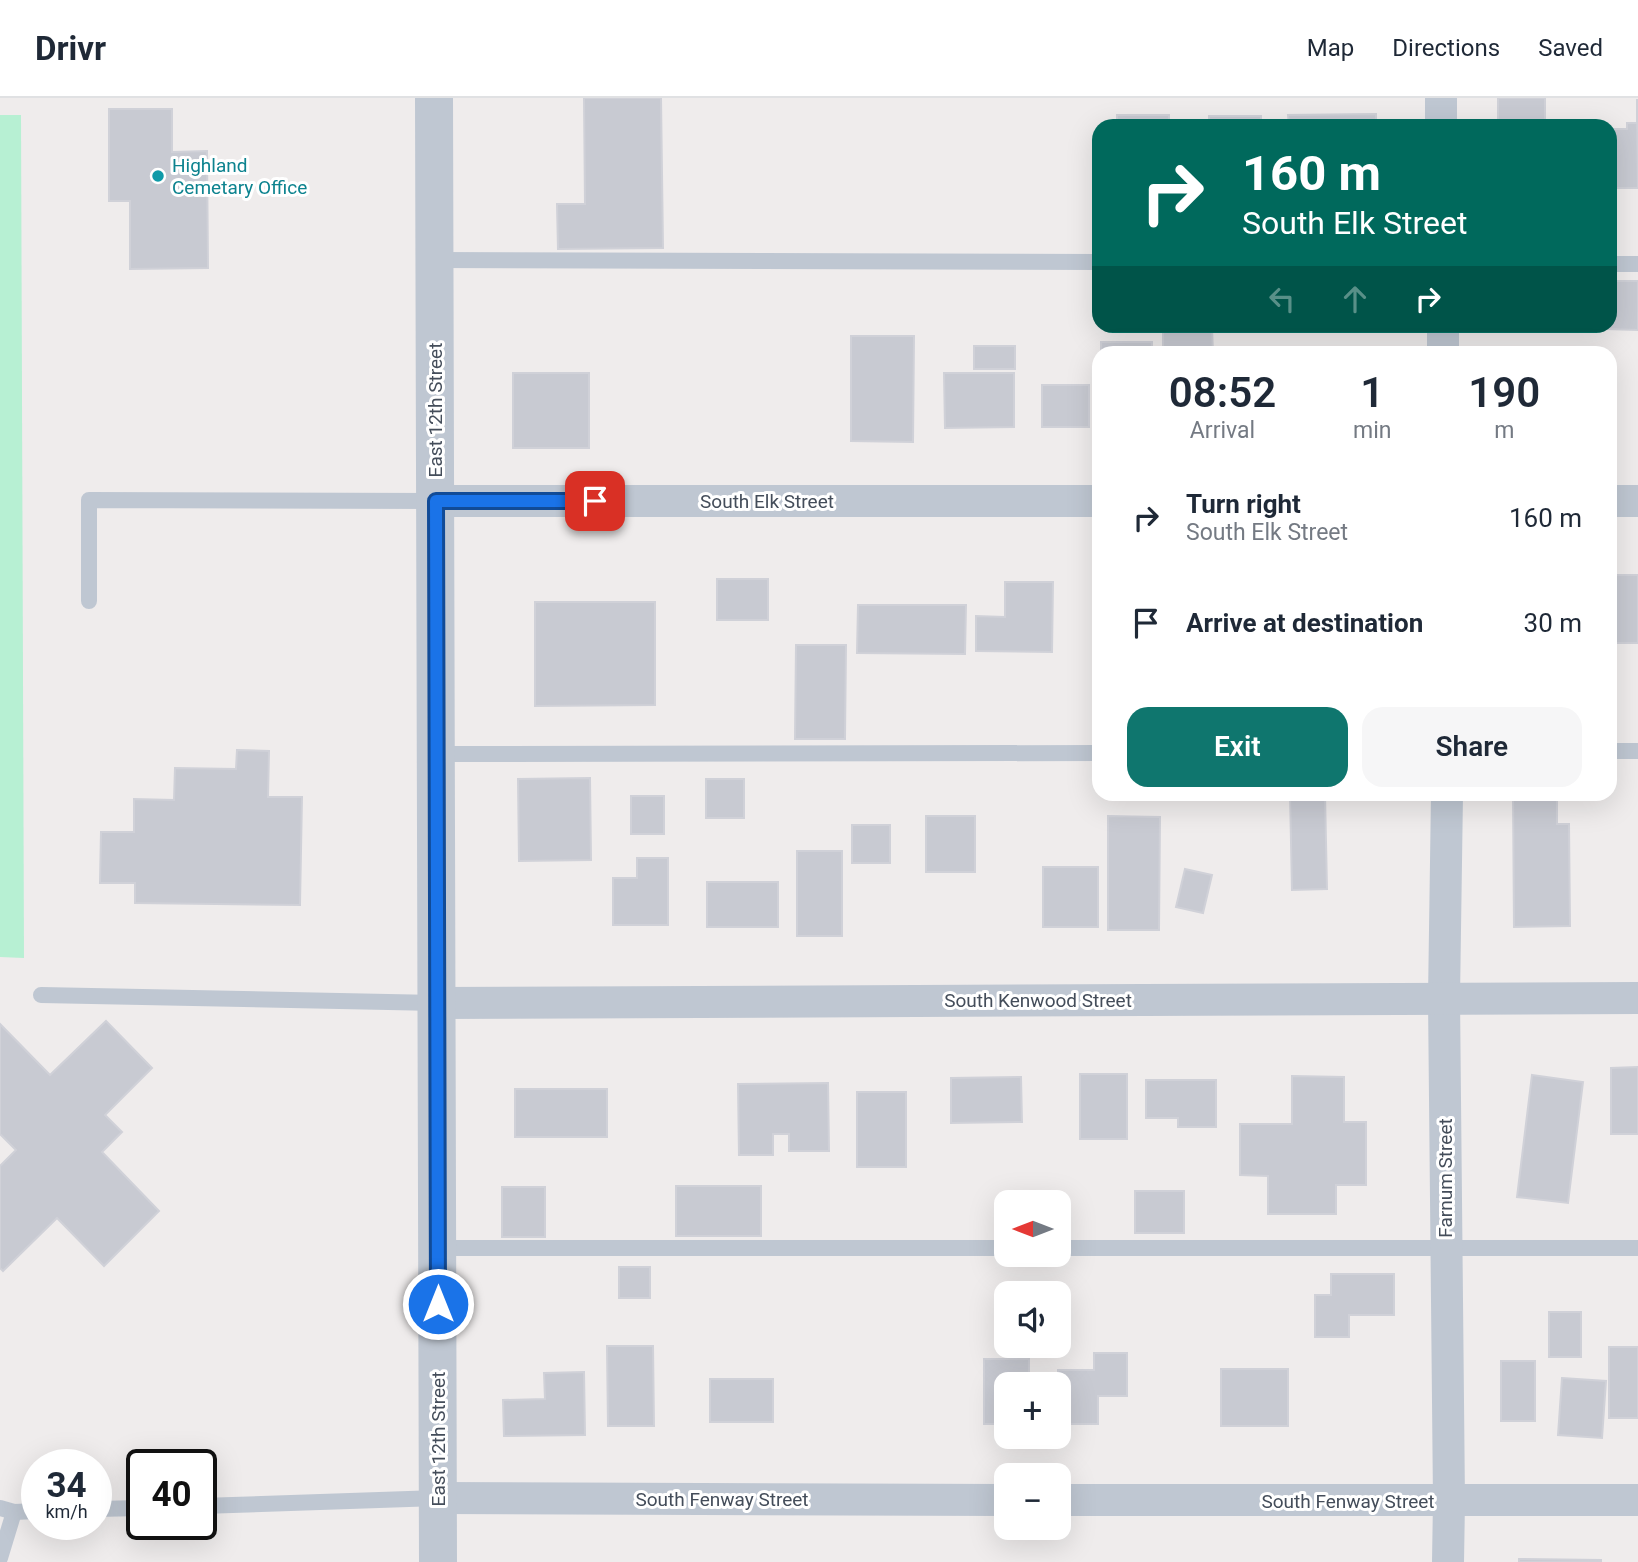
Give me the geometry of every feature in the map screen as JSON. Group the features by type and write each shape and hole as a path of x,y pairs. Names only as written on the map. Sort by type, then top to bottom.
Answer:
{"street":[{"name":"East 12th Street","path":"434,98 438,1562"},
{"path":"1441,98 1441,119"},
{"name":"South Elk Street","path":"436,501 1092,501"},
{"path":"1617,501 1638,501"},
{"name":"Farnum Street","path":"1447,801 1444,998 1448,1562"},
{"name":"South Kenwood Street","path":"438,1003 1638,998"},
{"name":"South Fenway Street","path":"438,1498 994,1500"},
{"name":"South Fenway Street","path":"1071,1500 1638,1500"}],"lane":[{"path":"435,260 1092,262"},
{"path":"1617,264 1638,264"},
{"path":"89,601 89,500 436,501"},
{"path":"1617,751 1638,751"},
{"path":"437,754 1092,753"},
{"path":"41,995 438,1003"},
{"path":"438,1248 994,1248"},
{"path":"1071,1248 1638,1248"},
{"path":"217,1505 438,1498"},
{"path":"0,1558 7,1510"}],"green space":[{"path":"0,115 21,115 24,958 0,957"}],"building":[{"path":"584,98 661,98 663,248 558,249 557,204 585,204"},
{"path":"1498,98 1545,98 1545,119 1498,119"},
{"path":"1637,99 1638,188 1617,188 1617,129 1627,129 1627,123 1637,123"},
{"name":"Highland Cemetary Office","path":"109,109 172,109 172,152 207,151 208,268 130,269 130,201 109,201"},
{"path":"1376,114 1376,119 1288,119 1288,115"},
{"path":"1117,115 1169,115 1169,119 1117,119"},
{"path":"1209,116 1261,116 1261,119 1209,119"},
{"path":"1617,281 1638,281 1638,330 1617,329"},
{"path":"1163,333 1212,333 1213,346 1163,346"},
{"path":"851,336 914,336 913,442 851,441"},
{"path":"1101,342 1152,342 1152,346 1101,346"},
{"path":"974,346 1015,346 1015,369 974,369"},
{"path":"513,373 589,373 589,448 513,448"},
{"path":"944,373 1014,373 1014,427 945,428"},
{"path":"1042,385 1089,385 1089,427 1042,427"},
{"path":"1617,575 1638,575 1638,643 1617,643"},
{"path":"717,579 768,579 768,620 717,620"},
{"path":"1005,582 1053,582 1052,652 976,651 976,616 1005,617"},
{"path":"535,602 655,602 655,705 535,706"},
{"path":"858,605 966,605 965,654 857,653"},
{"path":"796,645 846,645 845,739 795,739"},
{"path":"237,750 269,751 268,797 302,797 300,905 135,903 135,883 100,883 101,832 134,832 134,799 174,800 175,768 236,769"},
{"path":"590,778 591,860 519,861 518,779"},
{"path":"706,779 744,779 744,818 706,818"},
{"path":"631,796 664,796 664,834 631,834"},
{"path":"1290,801 1325,801 1327,889 1292,890"},
{"path":"1513,801 1557,801 1557,824 1569,824 1570,926 1514,927"},
{"path":"926,816 975,816 975,872 926,872"},
{"path":"1108,816 1160,817 1159,930 1108,930"},
{"path":"852,825 890,825 890,863 852,863"},
{"path":"797,851 842,851 842,936 797,936"},
{"path":"637,858 668,858 668,925 613,925 613,878 637,878"},
{"path":"1043,867 1098,867 1098,927 1043,927"},
{"path":"1185,869 1212,875 1203,913 1176,907"},
{"path":"707,882 778,882 778,927 707,927"},
{"path":"106,1021 152,1068 105,1115 122,1132 102,1152 159,1211 104,1266 57,1218 3,1271 0,1268 0,1166 16,1150 0,1134 0,1024 50,1075"},
{"path":"1638,1067 1638,1134 1611,1134 1611,1068"},
{"path":"1080,1074 1127,1074 1127,1139 1080,1139"},
{"path":"1532,1075 1583,1082 1568,1203 1517,1197"},
{"path":"1292,1076 1344,1077 1344,1122 1366,1122 1366,1185 1336,1185 1336,1214 1268,1214 1268,1176 1240,1175 1240,1124 1292,1124"},
{"path":"1021,1077 1022,1122 951,1123 951,1078"},
{"path":"1146,1080 1216,1080 1216,1127 1178,1127 1178,1118 1146,1118"},
{"path":"828,1083 829,1151 789,1151 789,1134 773,1134 773,1155 739,1155 738,1084"},
{"path":"515,1089 607,1089 607,1137 515,1137"},
{"path":"857,1092 906,1092 906,1167 857,1167"},
{"path":"676,1186 761,1186 761,1236 676,1236"},
{"path":"502,1187 545,1187 545,1237 502,1237"},
{"path":"1135,1191 1184,1191 1184,1233 1135,1233"},
{"path":"619,1267 650,1267 650,1298 619,1298"},
{"path":"1331,1274 1394,1274 1394,1315 1349,1315 1349,1337 1315,1337 1315,1295 1331,1295"},
{"path":"1549,1312 1581,1312 1581,1357 1549,1357"},
{"path":"607,1346 653,1346 654,1426 608,1426"},
{"path":"1609,1347 1638,1347 1638,1418 1609,1418"},
{"path":"1094,1353 1127,1353 1127,1396 1098,1396 1098,1424 1071,1424 1071,1372 1058,1370 1094,1370"},
{"path":"984,1359 1029,1359 1029,1372 994,1372 994,1424 984,1424"},
{"path":"1501,1361 1535,1361 1535,1421 1501,1421"},
{"path":"1221,1369 1288,1369 1288,1426 1221,1426"},
{"path":"584,1372 585,1435 504,1436 503,1400 545,1399 544,1373"},
{"path":"1562,1378 1606,1381 1602,1438 1558,1435"},
{"path":"710,1379 773,1379 773,1422 710,1422"},
{"path":"1519,1559 1601,1560 1601,1562 1519,1562"}],"place":[{"name":"Highland Cemetary Office","path":"158,176"}],"route":[{"path":"438,1304 436,501 595,501"}]}
